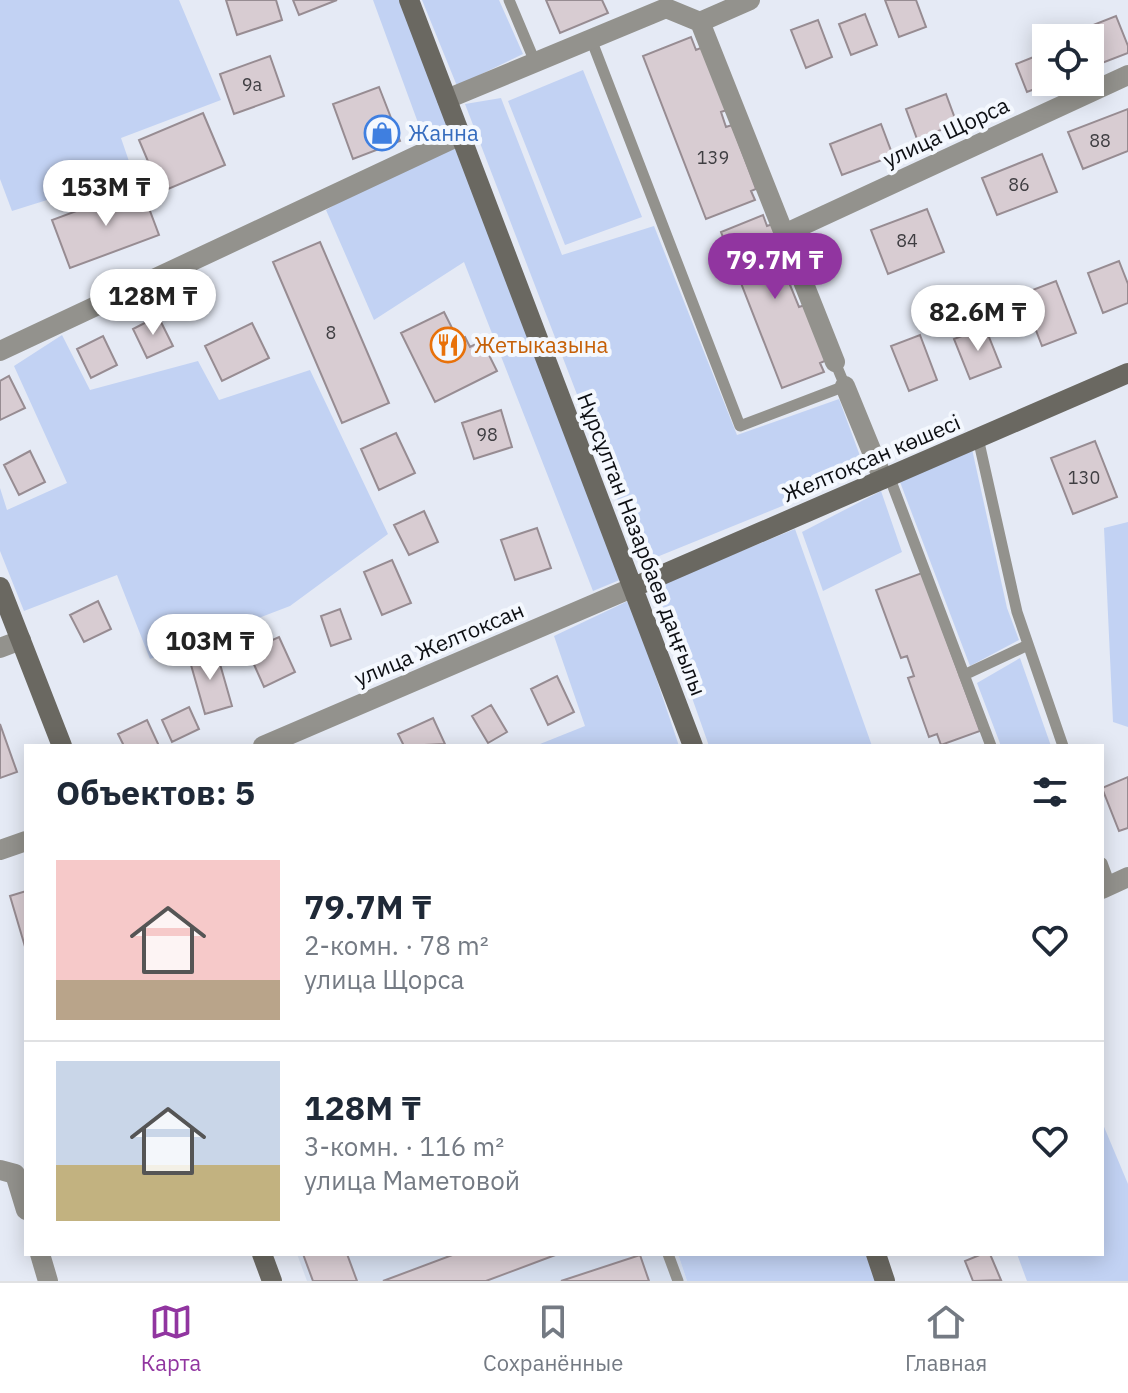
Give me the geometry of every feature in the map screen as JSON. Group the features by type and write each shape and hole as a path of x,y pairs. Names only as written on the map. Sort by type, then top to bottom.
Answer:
{"main road":[{"name":"Нұрсұлтан Назарбаев даңғылы","path":"409,0 692,744"},
{"name":"Желтоқсан көшесі","path":"634,587 1128,373"},
{"path":"0,587 61,744"},
{"path":"263,1256 272,1281"},
{"path":"877,1256 885,1281"}],"street":[{"path":"700,22 750,0"},
{"path":"447,99 666,8 700,22 835,362"},
{"name":"улица Щорса","path":"784,234 1128,75"},
{"path":"0,351 461,135"},
{"path":"845,386 886,478"},
{"name":"улица Желтоксан","path":"268,744 634,587"},
{"path":"0,648 21,640"},
{"path":"0,850 24,842"},
{"path":"0,1170 15,1174 24,1203"},
{"path":"41,1256 48,1281"}],"lane":[{"path":"509,0 535,62"},
{"path":"591,39 740,426 845,386 835,362"},
{"path":"978,438 1017,612 1062,744"},
{"path":"886,478 990,744"},
{"path":"964,675 1028,645"},
{"path":"669,1256 678,1281"}],"shaded area":[{"path":"0,0 179,0 221,100 121,138 133,173 12,211 0,179"},
{"path":"373,0 405,0 622,579 593,591 464,262 374,320 326,210 428,150"},
{"path":"422,0 499,0 523,54 457,86"},
{"path":"583,70 642,217 565,245 508,101"},
{"path":"501,98 562,255 654,226 737,435 839,399 866,472 642,563 465,104"},
{"path":"62,335 90,390 198,361 219,400 310,370 388,534 290,606 150,659 117,575 24,611 0,551 0,488 7,510 67,483 14,366"},
{"path":"972,449 1007,608 1019,640 970,666 900,482"},
{"path":"881,491 902,552 823,591 802,532"},
{"path":"1128,522 1128,727 1113,722 1104,528"},
{"path":"795,529 871,744 708,744 653,587"},
{"path":"630,600 678,744 540,744 585,726 554,636"},
{"path":"1020,658 1050,744 1000,744 977,683"},
{"path":"1104,1127 1128,1184 1128,1281 1027,1281 1018,1256 1104,1256"},
{"path":"298,1256 679,1256 687,1281 307,1281"},
{"path":"679,1256 869,1256 877,1281 687,1281"}],"building":[{"path":"226,0 276,0 282,20 237,35"},
{"path":"293,0 337,0 299,15"},
{"path":"546,0 602,0 608,13 560,33"},
{"path":"885,0 916,0 926,27 899,37"},
{"path":"865,14 877,45 851,55 839,24"},
{"path":"1116,16 1128,53 1104,62 1104,24 1096,24"},
{"path":"818,20 832,57 806,68 791,30"},
{"path":"691,37 696,50 703,47 727,110 721,112 726,127 732,125 756,189 751,191 755,200 706,219 643,56"},
{"path":"270,56 284,96 234,114 220,74"},
{"path":"1032,58 1032,90 1027,92 1016,64"},
{"path":"379,87 400,141 353,159 333,104"},
{"path":"946,94 957,124 917,139 906,109"},
{"path":"1128,109 1128,151 1083,169 1068,132"},
{"path":"203,113 225,165 161,192 139,140"},
{"path":"881,124 893,156 842,175 830,144"},
{"path":"1042,154 1057,192 997,215 982,178"},
{"path":"141,187 159,235 70,268 52,220"},
{"path":"927,209 944,252 888,274 871,230"},
{"path":"763,215 767,226 773,224 796,282 790,285 799,307 805,305 827,360 820,363 824,372 782,388 721,232"},
{"path":"320,242 389,403 342,423 273,262"},
{"path":"1119,261 1128,284 1128,303 1103,313 1088,273"},
{"path":"1056,281 1076,333 1042,346 1022,294"},
{"path":"444,312 458,340 465,337 470,347 482,341 497,371 435,402 401,333"},
{"path":"158,316 173,346 147,358 133,329"},
{"path":"252,323 269,358 222,381 205,346"},
{"path":"985,327 1001,367 970,379 954,339"},
{"path":"920,335 937,380 909,391 891,346"},
{"path":"103,336 117,365 91,378 77,349"},
{"path":"9,376 25,408 0,420 0,381"},
{"path":"501,410 512,447 474,459 462,423"},
{"path":"396,433 415,473 379,490 361,449"},
{"path":"1095,441 1117,497 1073,514 1051,458"},
{"path":"30,451 45,482 19,495 4,465"},
{"path":"424,511 438,542 409,555 394,525"},
{"path":"537,528 551,568 515,580 501,540"},
{"path":"392,560 411,603 382,615 364,572"},
{"path":"922,573 980,731 944,744 941,744 937,734 929,737 908,678 914,676 907,656 901,658 876,590"},
{"path":"98,601 111,629 84,642 70,615"},
{"path":"340,609 351,639 331,646 321,616"},
{"path":"279,637 295,672 264,687 248,651"},
{"path":"216,650 232,706 205,714 189,658"},
{"path":"557,676 574,712 548,725 531,689"},
{"path":"491,705 507,732 488,743 472,716"},
{"path":"189,707 199,729 172,742 162,720"},
{"path":"433,718 445,744 403,744 398,734"},
{"path":"147,720 158,744 123,744 118,734"},
{"path":"0,724 17,772 0,778"},
{"path":"1128,777 1128,828 1119,831 1104,787"},
{"path":"24,892 24,943 10,896"},
{"path":"304,1256 348,1256 357,1281 313,1281"},
{"path":"450,1256 553,1256 486,1281 383,1281"},
{"path":"640,1256 649,1281 561,1281"},
{"path":"977,1256 991,1256 1001,1280 973,1281 965,1261"}],"place":[{"name":"Жанна","path":"382,133"},
{"name":"Жетыказына","path":"448,345"}]}
